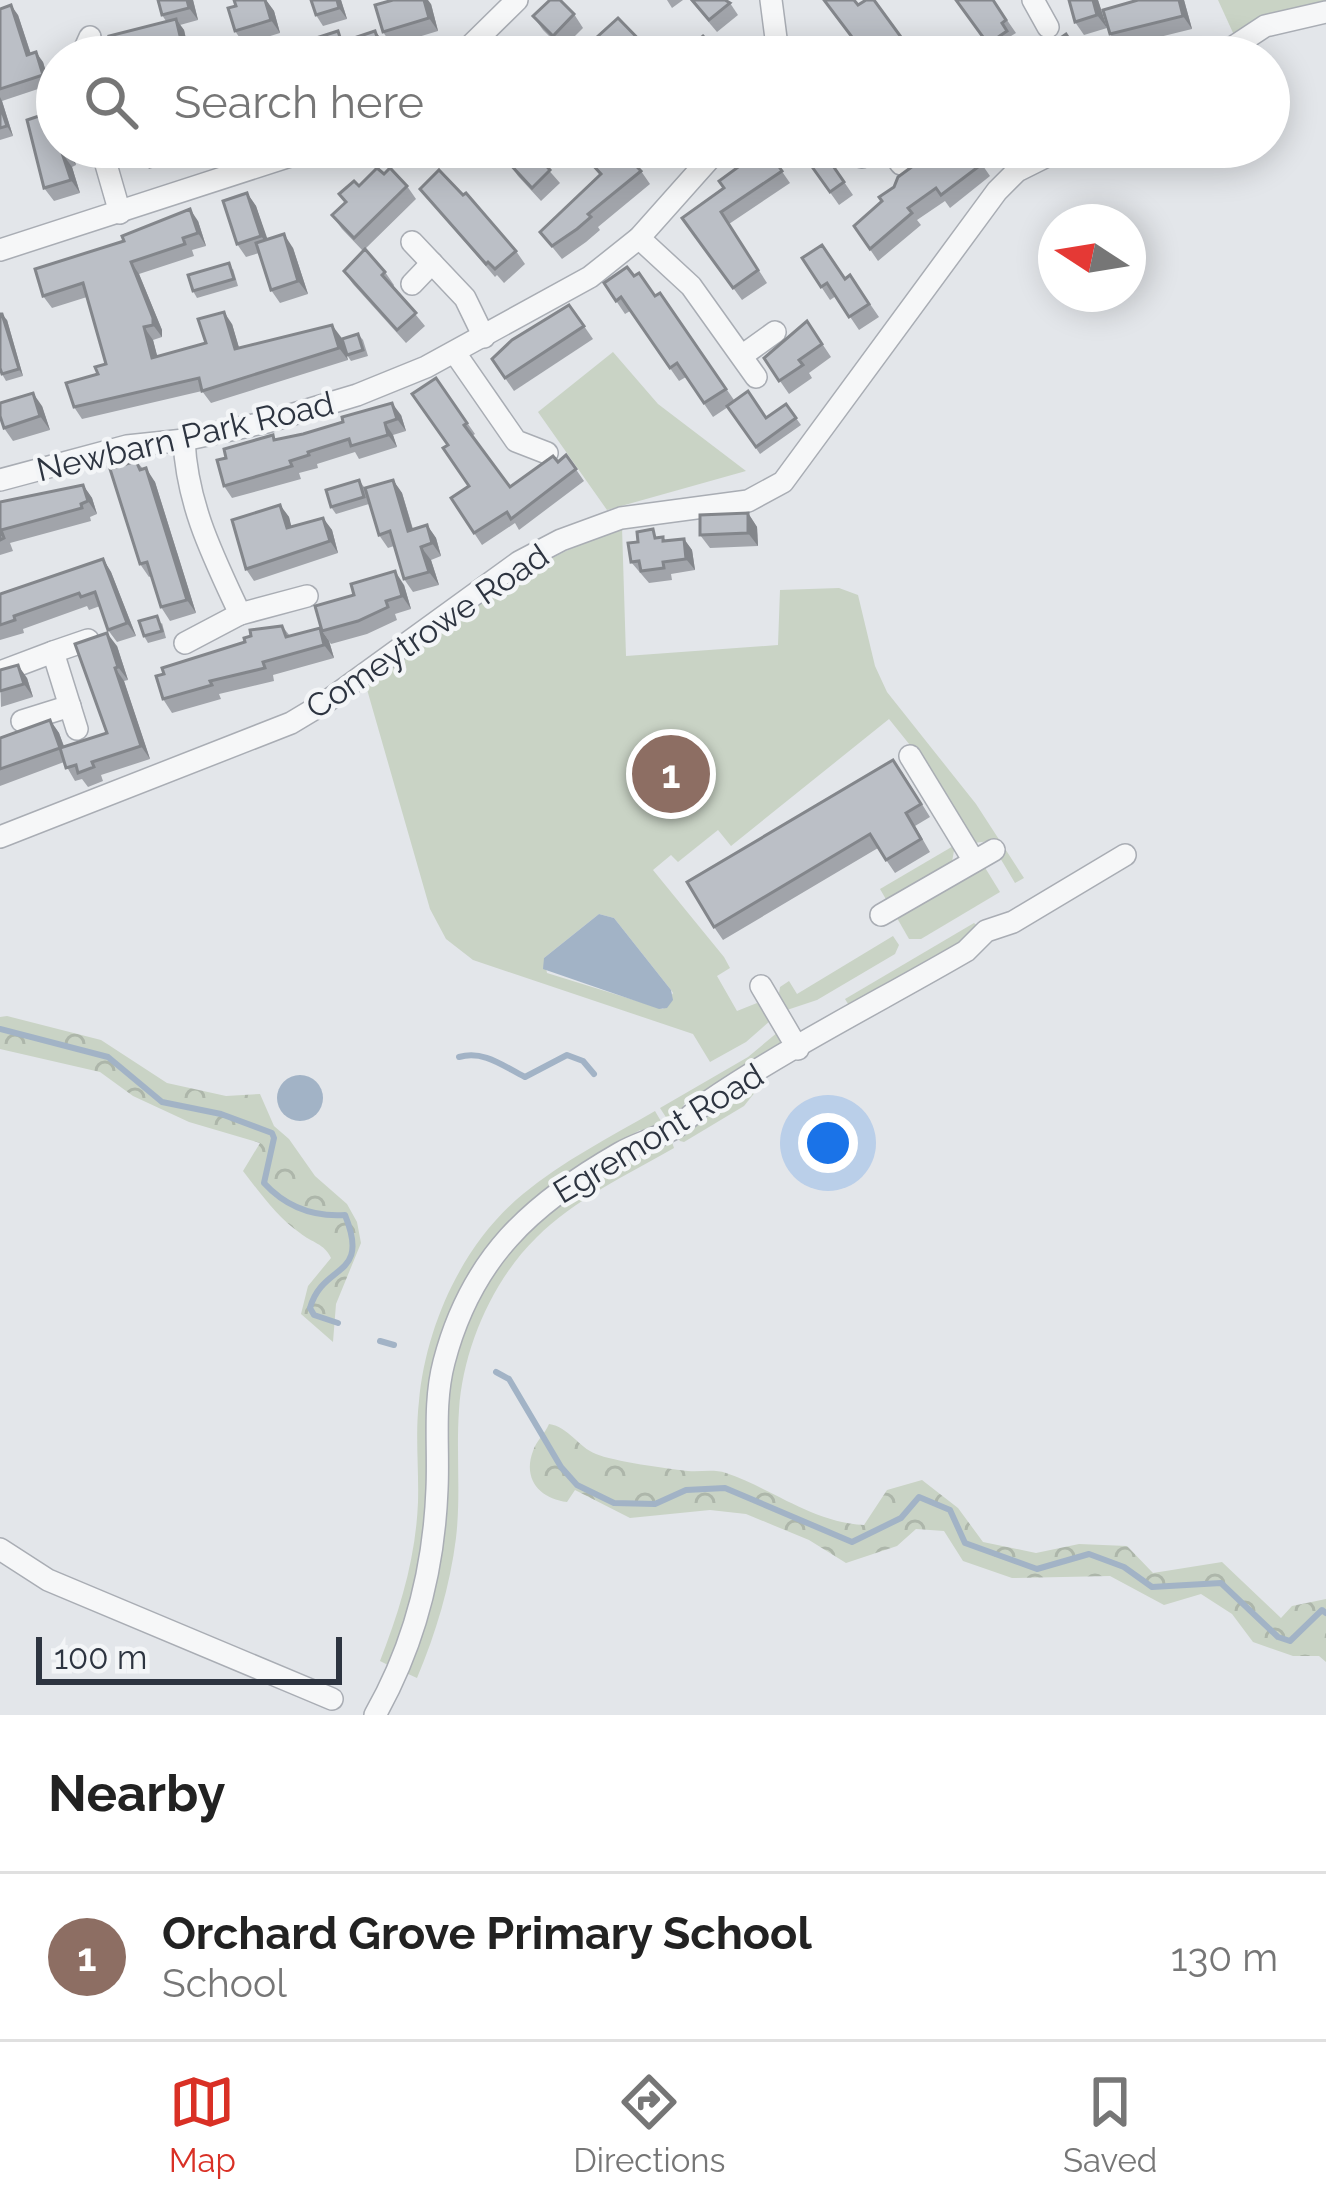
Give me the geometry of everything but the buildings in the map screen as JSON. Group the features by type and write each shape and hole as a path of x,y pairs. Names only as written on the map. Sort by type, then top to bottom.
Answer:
{"street":[{"path":"483,36 517,0"},
{"path":"771,0 774,36"},
{"path":"1034,0 1048,27"},
{"path":"1250,36 1265,26 1326,12"},
{"path":"107,168 119,213"},
{"path":"0,250 255,168"},
{"name":"Newbarn Park Road","path":"0,480 127,446 184,440 267,422 357,395 454,352 590,277 639,238 701,168"},
{"name":"Comeytrowe Road","path":"0,837 291,723 519,562 561,540 621,518 748,501 783,482 997,191 1023,168"},
{"path":"639,238 691,286 756,377"},
{"path":"412,242 465,298 484,337"},
{"path":"412,284 432,263"},
{"path":"743,355 775,332"},
{"path":"454,352 516,441 547,452"},
{"path":"184,440 194,512 240,614"},
{"path":"185,643 240,614 307,596"},
{"path":"0,672 88,640"},
{"path":"53,652 77,729"},
{"path":"22,721 70,706"},
{"path":"910,756 974,861"},
{"path":"881,916 994,850"},
{"name":"Egremont Road","path":"377,1714 410,1637 428,1574 436,1509 436,1411 441,1375 463,1307 484,1268 516,1227 554,1194 628,1149 658,1138 704,1104 966,951 986,932 1013,922 1125,855"},
{"path":"761,986 798,1048"},
{"path":"0,1549 48,1580 332,1699"}],"green space":[{"path":"1218,0 1326,2 1265,15 1234,35"},
{"path":"613,352 658,404 746,471 607,510 538,412"},
{"path":"622,527 626,656 778,645 780,590 839,588 858,595 875,666 887,692 976,804 1024,878 1015,883 990,841 974,843 926,765 889,719 731,846 718,830 678,862 671,855 653,870 724,957 730,968 717,976 737,1011 757,1003 771,1020 746,1042 710,1062 693,1034 473,960 446,939 430,909 364,679 488,595","holes":["599,914 614,918 673,993 663,1009 547,973 544,958"]},
{"path":"955,845 952,862 887,901 880,889"},
{"path":"984,866 1000,892 921,939 909,939 897,918"},
{"path":"974,923 981,929 850,1007 845,999"},
{"path":"893,936 899,945 895,954 817,1000 787,1010 780,987 789,981 797,994"},
{"path":"0,1017 101,1040 167,1083 226,1096 260,1094 274,1126 315,1176 347,1204 357,1222 361,1243 336,1304 333,1342 301,1314 308,1286 331,1258 284,1220 243,1171 260,1143 189,1122 133,1096 100,1072 0,1049"},
{"path":"778,1032 777,1050 684,1104 680,1120 671,1125 660,1108 748,1057"},
{"path":"764,1081 744,1106 680,1141 675,1133"},
{"path":"655,1111 665,1128 656,1134 640,1130 541,1194 489,1244 469,1275 429,1392 421,1550 388,1665 380,1661 406,1583 417,1523 417,1426 423,1372 451,1287 482,1236 523,1194 570,1160"},
{"path":"670,1136 674,1148 584,1200 536,1238 506,1274 482,1317 462,1387 457,1522 450,1574 417,1678 406,1673 441,1558 450,1388 461,1340 481,1293 508,1251 541,1217"},
{"path":"549,1424 604,1457 726,1473 845,1523 864,1525 887,1490 922,1480 958,1508 983,1542 1036,1553 1079,1544 1127,1546 1153,1573 1222,1562 1281,1618 1292,1606 1326,1599 1326,1662 1319,1656 1293,1656 1253,1642 1232,1614 1201,1594 1164,1605 1110,1576 1012,1578 963,1561 944,1531 916,1529 897,1546 846,1563 809,1540 746,1514 710,1510 630,1518 575,1490 567,1502 558,1500 536,1486 530,1471 534,1447"}],"water":[{"path":"599,914 614,918 671,990 673,1000 667,1008 543,969 544,958"},
{"path":"300,1075 316,1082 323,1098 316,1114 300,1121 284,1114 277,1098 284,1082"}],"waterway":[{"path":"0,1029 108,1057 162,1102 221,1114 272,1133 264,1183 301,1209 345,1215 351,1235 349,1260 316,1293 310,1308 314,1315 338,1323"},
{"path":"459,1057 485,1057 525,1077 567,1055 583,1061 594,1074"},
{"path":"380,1341 394,1345"},
{"path":"496,1372 509,1379 561,1467 577,1485 614,1503 655,1504 686,1490 725,1488 852,1542 901,1518 919,1497 950,1510 965,1543 1037,1569 1089,1554 1124,1567 1152,1587 1221,1583 1278,1637 1290,1641 1322,1610 1326,1613"}],"place":[{"name":"Orchard Grove Primary School","path":"671,774"}]}
